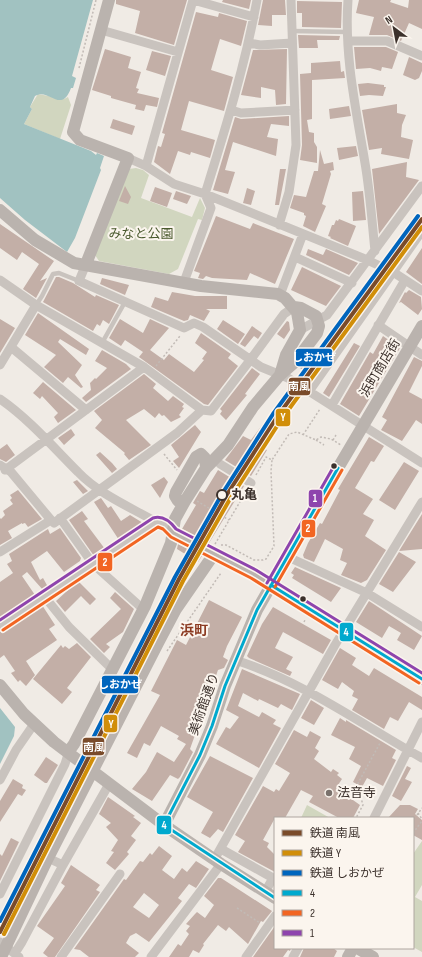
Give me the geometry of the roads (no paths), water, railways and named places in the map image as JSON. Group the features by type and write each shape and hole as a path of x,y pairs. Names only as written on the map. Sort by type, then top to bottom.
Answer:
{"street":[{"path":"109,0 73,132 80,140 146,166 174,184 205,194 393,272 422,291"},
{"path":"146,166 193,0 254,17"},
{"path":"184,282 211,208 205,194 231,110 249,42 257,0"},
{"path":"279,224 289,192 296,145 291,0"},
{"path":"348,0 350,79 366,165 375,251"},
{"path":"101,30 178,52"},
{"path":"348,37 387,41 422,56"},
{"path":"249,42 260,45 292,43"},
{"path":"231,110 241,112 295,110"},
{"path":"128,158 78,281 185,328 194,323 261,367 280,374 310,390 422,463"},
{"path":"280,374 286,355 300,330 327,315 422,186"},
{"path":"1,214 51,251 74,263 201,286 264,291 280,295 294,307 297,312 300,330"},
{"path":"310,390 422,232"},
{"path":"280,295 303,234"},
{"path":"294,257 352,283"},
{"path":"0,280 36,304 148,369 202,410 211,411 252,360 284,314 294,307 301,308 316,316 318,320 317,333 295,362 280,374 253,407 223,451 206,468 191,501 175,520 173,533 143,609 69,751 65,764 0,894"},
{"path":"329,403 378,326 405,280"},
{"path":"0,365 36,304"},
{"path":"378,326 422,355"},
{"name":"浜町商店街","path":"288,557 367,427 422,326"},
{"path":"11,347 86,410"},
{"path":"143,609 93,564 55,519 10,472 2,467 45,440 86,410 148,369"},
{"path":"0,398 14,408 45,440 52,444 78,473 100,489 156,522 165,523 173,533 214,554 269,588 344,631 422,680"},
{"path":"0,552 55,519 100,489 177,433 202,410"},
{"path":"173,533 171,513 175,494 198,455 203,451 218,448 232,437"},
{"path":"198,455 201,454 205,458 206,468"},
{"path":"220,464 251,483"},
{"path":"175,494 178,501 191,501"},
{"path":"151,957 218,862 221,849 308,692 422,502"},
{"path":"0,626 156,522"},
{"path":"10,949 48,858 173,616 214,554"},
{"path":"288,557 367,593 422,627"},
{"name":"美術館通り","path":"164,825 200,755 248,629 269,588 288,557"},
{"path":"44,596 69,627 112,669"},
{"path":"236,660 259,668 308,692 422,758"},
{"path":"0,685 34,724 54,742 69,751 93,772 164,825 270,895 274,878 221,849"},
{"path":"374,817 422,722"},
{"path":"0,780 16,750 34,724"},
{"path":"1,957 10,949 22,942 109,784"},
{"path":"48,858 64,865"},
{"path":"62,957 120,874"},
{"path":"246,957 274,917"},
{"path":"359,949 373,957"}],"lane":[{"path":"292,31 348,37"},
{"path":"36,304 54,274 59,274 78,281"},
{"path":"102,343 125,302"}],"water":[{"path":"0,0 93,0 72,76 76,78 73,88 71,88 67,96 59,100 40,94 35,96 30,107 32,109 24,124 91,151 96,155 97,153 104,156 100,168 101,170 75,238 67,252 25,220 0,198"},
{"path":"0,708 15,727 14,736 0,764"}],"rail line":[{"name":"しおかぜ","path":"0,921 175,577 222,494 273,414 418,216"},
{"name":"南風","path":"0,932 179,579 226,496 277,417 422,219"},
{"name":"Y","path":"4,934 183,581 230,499 281,420 422,227"}],"place":[{"name":"丸亀","path":"222,495"},
{"name":"法音寺","path":"329,793"}],"district":[{"name":"浜町","path":"194,630"}],"park label":[{"name":"みなと公園","path":"141,234"}]}
